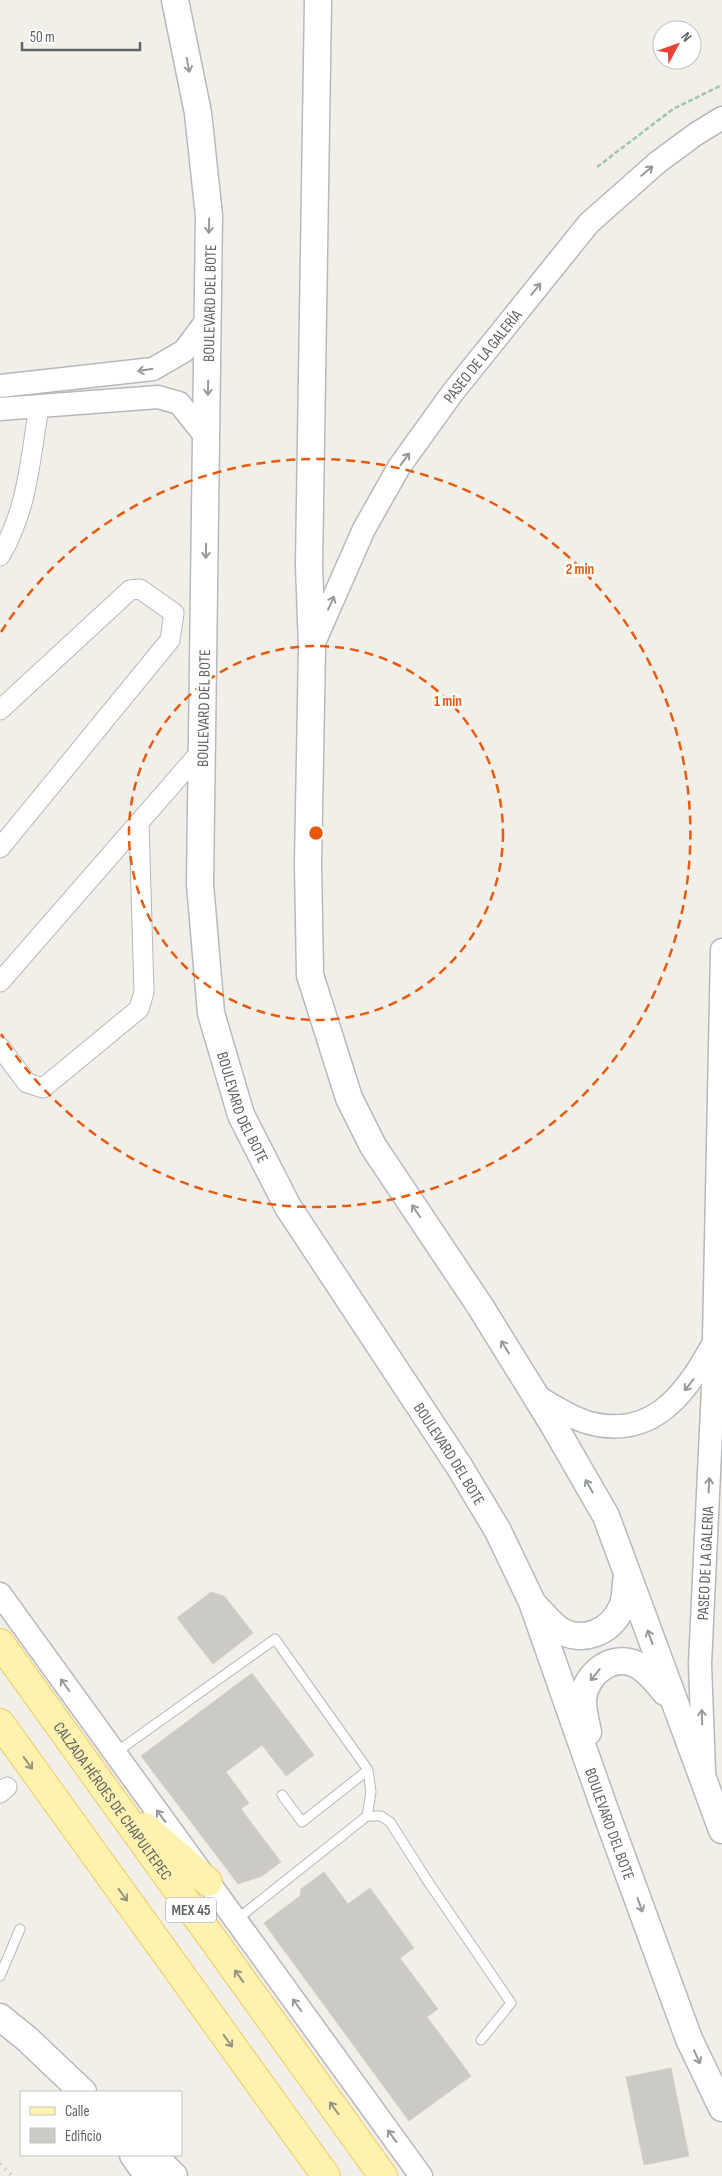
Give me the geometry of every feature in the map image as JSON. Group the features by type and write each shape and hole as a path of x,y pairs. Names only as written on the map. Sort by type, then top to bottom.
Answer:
{"main road":[{"name":"BOULEVARD DEL BOTE","path":"175,0 198,113 209,216 200,884 211,1012 241,1115 288,1207 459,1466 498,1531 532,1602 595,1782 689,2039 722,2108"},
{"path":"318,0 309,565 312,648 308,864 310,975 349,1098 373,1146 480,1306 606,1516 674,1702 712,1796 722,1830"},
{"path":"532,1602 560,1630 574,1636 594,1634 604,1630 614,1620 623,1606 627,1575"},
{"name":"CALZADA HÉROES DE CHAPULTEPEC","path":"0,1643 383,2176"},
{"path":"595,1782 583,1701 588,1683 597,1670 619,1660 640,1666 653,1677 674,1702"},
{"name":"MEX 45","path":"0,1723 326,2176"},
{"path":"110,1797 208,1882"},
{"path":"0,2017 26,2038 82,2091"},
{"path":"134,2156 148,2176"},
{"path":"154,2156 174,2176"}],"street":[{"name":"PASEO DE LA GALERÍA","path":"312,648 364,529 399,467 453,392 589,223 658,162 696,134 722,118"},
{"path":"0,409 39,407 68,392 152,369 184,351 208,319"},
{"path":"0,386 158,397 179,404 207,438"},
{"path":"0,556 14,533 30,474 39,407"},
{"path":"0,710 130,590 140,589 174,613 205,607"},
{"path":"0,848 170,640 174,613"},
{"path":"0,982 203,749"},
{"path":"0,1047 27,1083 43,1088 139,1009 144,992 139,822"},
{"path":"535,1395 568,1414 587,1422 618,1426 641,1423 666,1409 681,1394 695,1377 714,1343 722,950"},
{"name":"PASEO DE LA GALERIA","path":"712,1796 700,1664 714,1343"},
{"path":"0,1594 421,2176"}],"lane":[{"path":"115,1753 275,1639 368,1770 370,1792 367,1816"},
{"path":"282,1794 302,1822 368,1770"},
{"path":"236,1920 367,1816 381,1816 390,1822 428,1883 510,2003 481,2040"},
{"path":"0,1976 20,1929"}],"path":[{"path":"597,167 673,109 722,85"}],"building":[{"path":"211,1592 224,1596 253,1633 213,1664 177,1618"},
{"path":"252,1673 314,1755 286,1776 262,1745 226,1772 249,1803 241,1809 281,1862 262,1876 238,1884 141,1756"},
{"path":"324,1872 348,1904 370,1888 414,1948 400,1958 438,2009 427,2017 471,2076 409,2121 264,1923 300,1896 301,1889"},
{"path":"671,2068 689,2156 644,2165 626,2077"}],"railway":[{"path":"0,2164 13,2176"}]}
